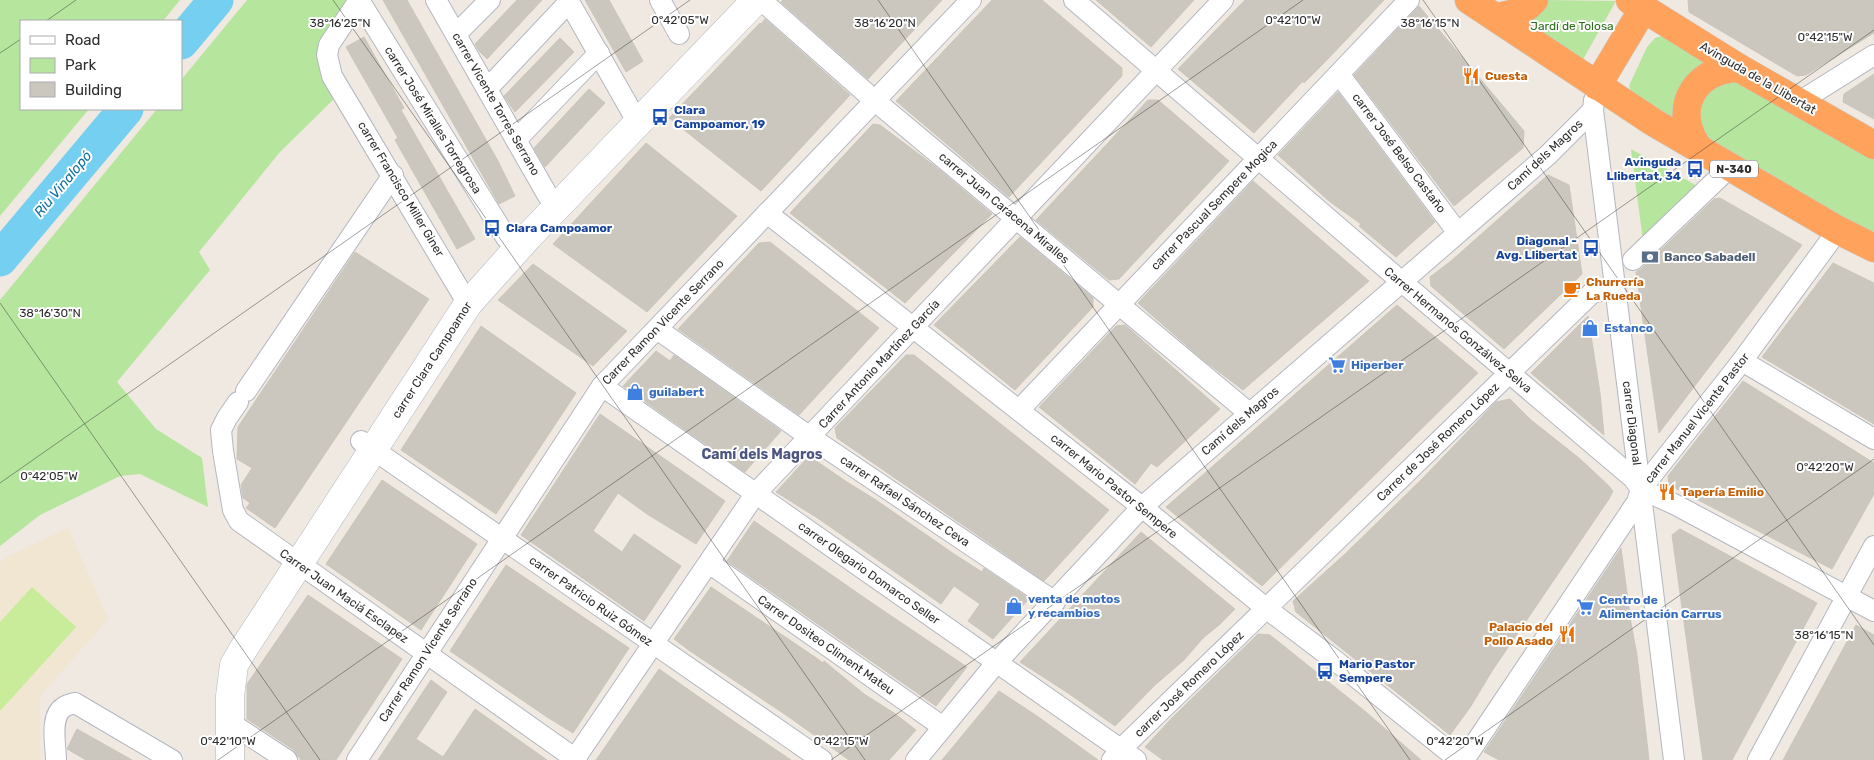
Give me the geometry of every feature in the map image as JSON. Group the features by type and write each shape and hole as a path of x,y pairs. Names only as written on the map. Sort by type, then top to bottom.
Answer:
{"highway":[{"name":"N-340","path":"1469,0 1495,17 1595,98 1700,150 1838,230 1874,248"},
{"path":"1495,17 1508,16 1520,11 1534,0"},
{"name":"Avinguda de la Llibertat","path":"1595,98 1641,3 1739,68 1874,145"},
{"path":"1700,150 1688,130 1686,118 1690,95 1705,77 1721,70 1739,68"}],"street":[{"name":"carrer Francisco Miller Giner","path":"359,0 329,45 328,55 332,76 465,297"},
{"name":"carrer José Miralles Torregrosa","path":"359,0 507,239"},
{"name":"carrer Vicente Torres Serrano","path":"436,0 553,201"},
{"path":"456,34 490,0"},
{"path":"660,0 679,34"},
{"name":"carrer Clara Campoamor","path":"635,116 736,0"},
{"name":"carrer Clara Campoamor","path":"465,297 553,201 635,116 756,0"},
{"name":"carrer Juan Caracena Miralles","path":"761,0 874,100 1249,413"},
{"name":"Carrer Ramon Vicente Serrano","path":"357,760 602,386 971,0"},
{"name":"Carrer Hermanos Gonzálvez Selva","path":"1074,0 1633,478 1641,489 1676,505 1874,611"},
{"name":"Carrer Antonio Martínez García","path":"575,760 756,494 1223,0"},
{"name":"carrer Pascual Sempere Mogica","path":"1019,410 1409,0"},
{"path":"487,89 569,1 635,116"},
{"path":"516,140 599,53"},
{"path":"1799,102 1874,55"},
{"name":"carrer José Belso Castaño","path":"1339,74 1458,233"},
{"name":"Camí dels Magros","path":"916,760 997,662 1056,602 1142,507 1548,155 1595,98"},
{"name":"carrer Diagonal","path":"1595,98 1616,289 1674,760"},
{"path":"1633,260 1730,167"},
{"name":"Carrer Juan Maciá Esclapez","path":"393,175 226,418 221,430 233,510 239,521 575,760"},
{"name":"carrer Clara Campoamor","path":"227,664 244,648 293,559 465,297 507,239 553,201"},
{"name":"carrer Mario Pastor Sempere","path":"767,213 1142,507 1267,609 1460,760"},
{"name":"carrer Manuel Vicente Pastor","path":"1464,760 1637,502 1641,489 1742,361 1838,230"},
{"name":"Carrer de José Romero López","path":"1267,609 1593,292 1616,289"},
{"name":"carrer Rafael Sánchez Ceva","path":"657,329 810,437 1056,602"},
{"path":"1742,361 1874,439"},
{"name":"carrer Olegario Domarco Seller","path":"602,386 997,662 1123,756"},
{"name":"carrer Patricio Ruiz Gómez","path":"367,445 653,645 822,760"},
{"path":"1758,760 1874,546"},
{"name":"Carrer Dositeo Climent Mateu","path":"709,562 943,727"},
{"name":"carrer José Romero López","path":"1123,756 1267,609"},
{"path":"227,664 230,696 230,760"},
{"path":"215,760 215,679 227,664"},
{"path":"56,760 55,722 57,713 64,706 75,703 172,760"},
{"path":"229,722 288,760"}],"shaded area":[{"path":"68,528 108,619 40,696 40,760 0,760 0,563 7,557"}],"green space":[{"path":"0,0 180,0 164,20 20,20 20,110 88,110 0,216"},
{"path":"247,0 354,0 319,54 338,95 279,153 199,252 210,270 117,382 156,429 202,458 208,507 140,474 120,476 40,515 0,546 0,300 156,110 182,110 182,79"},
{"name":"Jardí de Tolosa","path":"1544,0 1616,1 1581,63 1517,21"},
{"path":"1665,35 1710,62 1676,124 1634,96 1629,86 1647,47 1655,38"},
{"path":"1728,77 1874,152 1874,239 1706,144 1692,106"},
{"path":"1631,149 1699,187 1643,241"},
{"path":"32,587 76,627 0,711 0,622"}],"building":[{"path":"383,0 407,0 498,161 515,196 499,204"},
{"path":"517,0 542,0 487,59 475,44"},
{"path":"585,0 609,0 643,61 626,72"},
{"path":"783,0 942,0 868,79 781,2"},
{"path":"992,0 1042,0 1122,68 1122,76 1009,197 896,101"},
{"path":"1096,0 1194,0 1151,47"},
{"path":"1245,0 1384,0 1254,133 1178,69"},
{"path":"1688,0 1874,0 1874,33 1806,75 1797,76 1689,12"},
{"path":"1419,6 1524,131 1523,148 1454,206 1354,75"},
{"path":"765,19 850,95 761,191 669,118"},
{"path":"364,37 404,108 401,110 475,239 457,249 395,140 398,138 346,47"},
{"path":"560,38 574,52 515,112 504,96"},
{"path":"1874,74 1874,119 1843,102 1844,94"},
{"path":"589,89 605,103 545,167 534,148"},
{"path":"1338,92 1435,222 1396,257 1359,226 1361,224 1329,201 1278,155"},
{"path":"1148,100 1158,100 1229,161 1119,279 1109,280 1036,220"},
{"path":"873,124 880,125 936,167 992,214 905,303 790,213"},
{"path":"646,143 737,216 647,312 553,244"},
{"path":"1548,175 1569,185 1582,274 1504,349 1431,286 1430,277 1451,261"},
{"path":"1253,181 1369,281 1243,390 1202,359 1138,303"},
{"path":"1720,198 1802,245 1659,433 1636,272 1714,199"},
{"path":"1020,237 1093,298 1093,307 1015,390 934,325"},
{"path":"770,242 879,328 799,415 678,329 759,243"},
{"path":"355,252 429,299 275,528 246,508 250,503 243,498 241,485 252,468 237,459 238,427"},
{"path":"1833,263 1874,283 1874,424 1762,357"},
{"path":"533,264 627,331 593,366 498,300"},
{"path":"1397,305 1478,373 1262,586 1166,507"},
{"path":"1588,316 1600,393 1604,435 1531,373"},
{"path":"1125,325 1220,409 1157,467 1151,463 1135,484 1039,407 1116,326"},
{"path":"481,326 576,393 496,514 401,450"},
{"path":"656,351 670,361 674,355 781,431 745,472 623,386"},
{"path":"906,355 914,355 1109,510 1044,581 837,438 835,428"},
{"path":"1743,381 1874,463 1874,494 1832,569 1669,485 1668,476"},
{"path":"1510,399 1531,420 1579,458 1613,491 1450,735 1296,612 1293,601 1345,554 1422,479 1496,402"},
{"path":"600,414 725,501 696,544 647,514 618,493 593,531 622,552 634,534 681,566 644,621 521,535"},
{"path":"809,456 982,572 984,568 1028,598 1027,601 993,639 968,621 980,604 954,586 941,604 819,519 776,492"},
{"path":"382,480 477,544 421,630 326,564"},
{"path":"754,521 967,667 936,706 727,561"},
{"path":"1680,529 1817,603 1732,760 1703,760 1672,535"},
{"path":"1141,532 1235,609 1203,638 1184,660 1155,685 1115,726 1020,662"},
{"path":"1621,548 1637,655 1649,760 1499,760 1484,752"},
{"path":"506,565 629,648 573,733 450,651"},
{"path":"711,587 823,663 824,661 864,694 916,730 889,760 849,760 690,651 674,639"},
{"path":"308,595 402,659 336,760 301,760 294,750 247,719 247,684"},
{"path":"1856,625 1874,635 1874,760 1783,760"},
{"path":"1258,634 1270,635 1366,712 1421,760 1163,760 1145,747"},
{"path":"659,669 732,720 791,760 596,760"},
{"path":"431,680 447,692 416,739 443,757 475,709 547,760 378,760"},
{"path":"999,691 1037,716 1098,760 942,760"},
{"path":"77,729 132,760 86,760 67,749"}],"waterway":[{"name":"Riu Vinalopó","path":"182,41 216,0"},
{"name":"Riu Vinalopó","path":"0,259 125,110"}],"place":[{"name":"Cuesta","path":"1471,76"},
{"name":"Clara Campoamor, 19","path":"660,117"},
{"name":"Avinguda Llibertat, 34","path":"1695,169"},
{"name":"Clara Campoamor","path":"492,228"},
{"name":"Diagonal - Avg. Llibertat","path":"1591,248"},
{"name":"Banco Sabadell","path":"1650,257"},
{"name":"Churrería La Rueda","path":"1572,289"},
{"name":"Estanco","path":"1590,328"},
{"name":"Hiperber","path":"1337,365"},
{"name":"guilabert","path":"635,392"},
{"name":"Tapería Emilio","path":"1667,492"},
{"name":"venta de motos y recambios","path":"1014,606"},
{"name":"Centro de Alimentación Carrus","path":"1585,607"},
{"name":"Palacio del Pollo Asado","path":"1567,634"},
{"name":"Mario Pastor Sempere","path":"1325,671"}],"district":[{"name":"Camí dels Magros","path":"762,454"}]}
